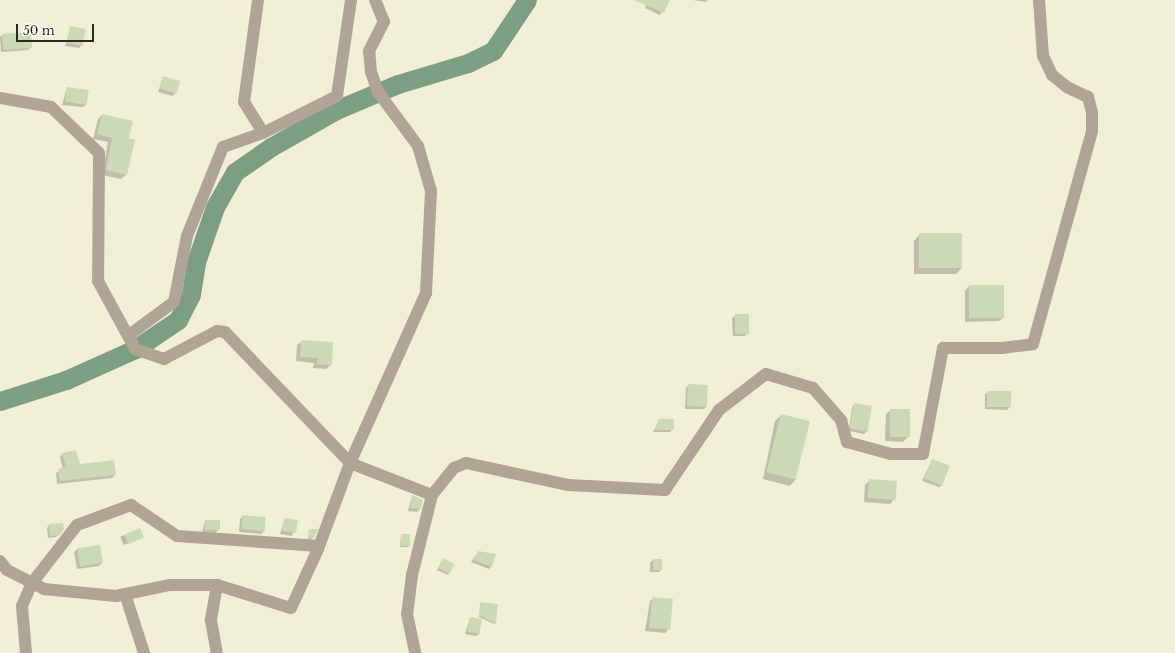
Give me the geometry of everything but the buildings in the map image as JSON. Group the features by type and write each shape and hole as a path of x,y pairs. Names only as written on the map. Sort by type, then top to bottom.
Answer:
{"street":[{"path":"258,0 244,102 263,133"},
{"path":"129,335 174,302 187,236 223,147 263,133 337,96 351,0"},
{"path":"0,561 7,570 44,589 116,596 169,585 217,585 291,608 319,546 350,462 426,293 431,191 418,146 378,92 372,72 369,51 384,22 375,0"},
{"path":"415,653 407,614 412,576 432,495 454,468 466,462 568,485 665,490 719,410 766,374 813,388 841,420 847,442 891,454 923,454 943,348 1002,348 1033,344 1092,130 1092,112 1088,97 1067,87 1052,75 1043,56 1039,0"},
{"path":"0,98 50,107 99,153 98,281 129,335 135,349 164,359 217,331 225,332 350,462 432,495"},
{"path":"26,653 22,606 32,583 77,525 131,505 177,536 319,546"},
{"path":"217,585 211,620 217,653"},
{"path":"125,594 144,653"}],"waterway":[{"path":"0,401 66,380 135,349 178,320 191,294 196,262 215,207 235,172 271,147 336,110 398,84 468,63 493,51 527,0"}]}
